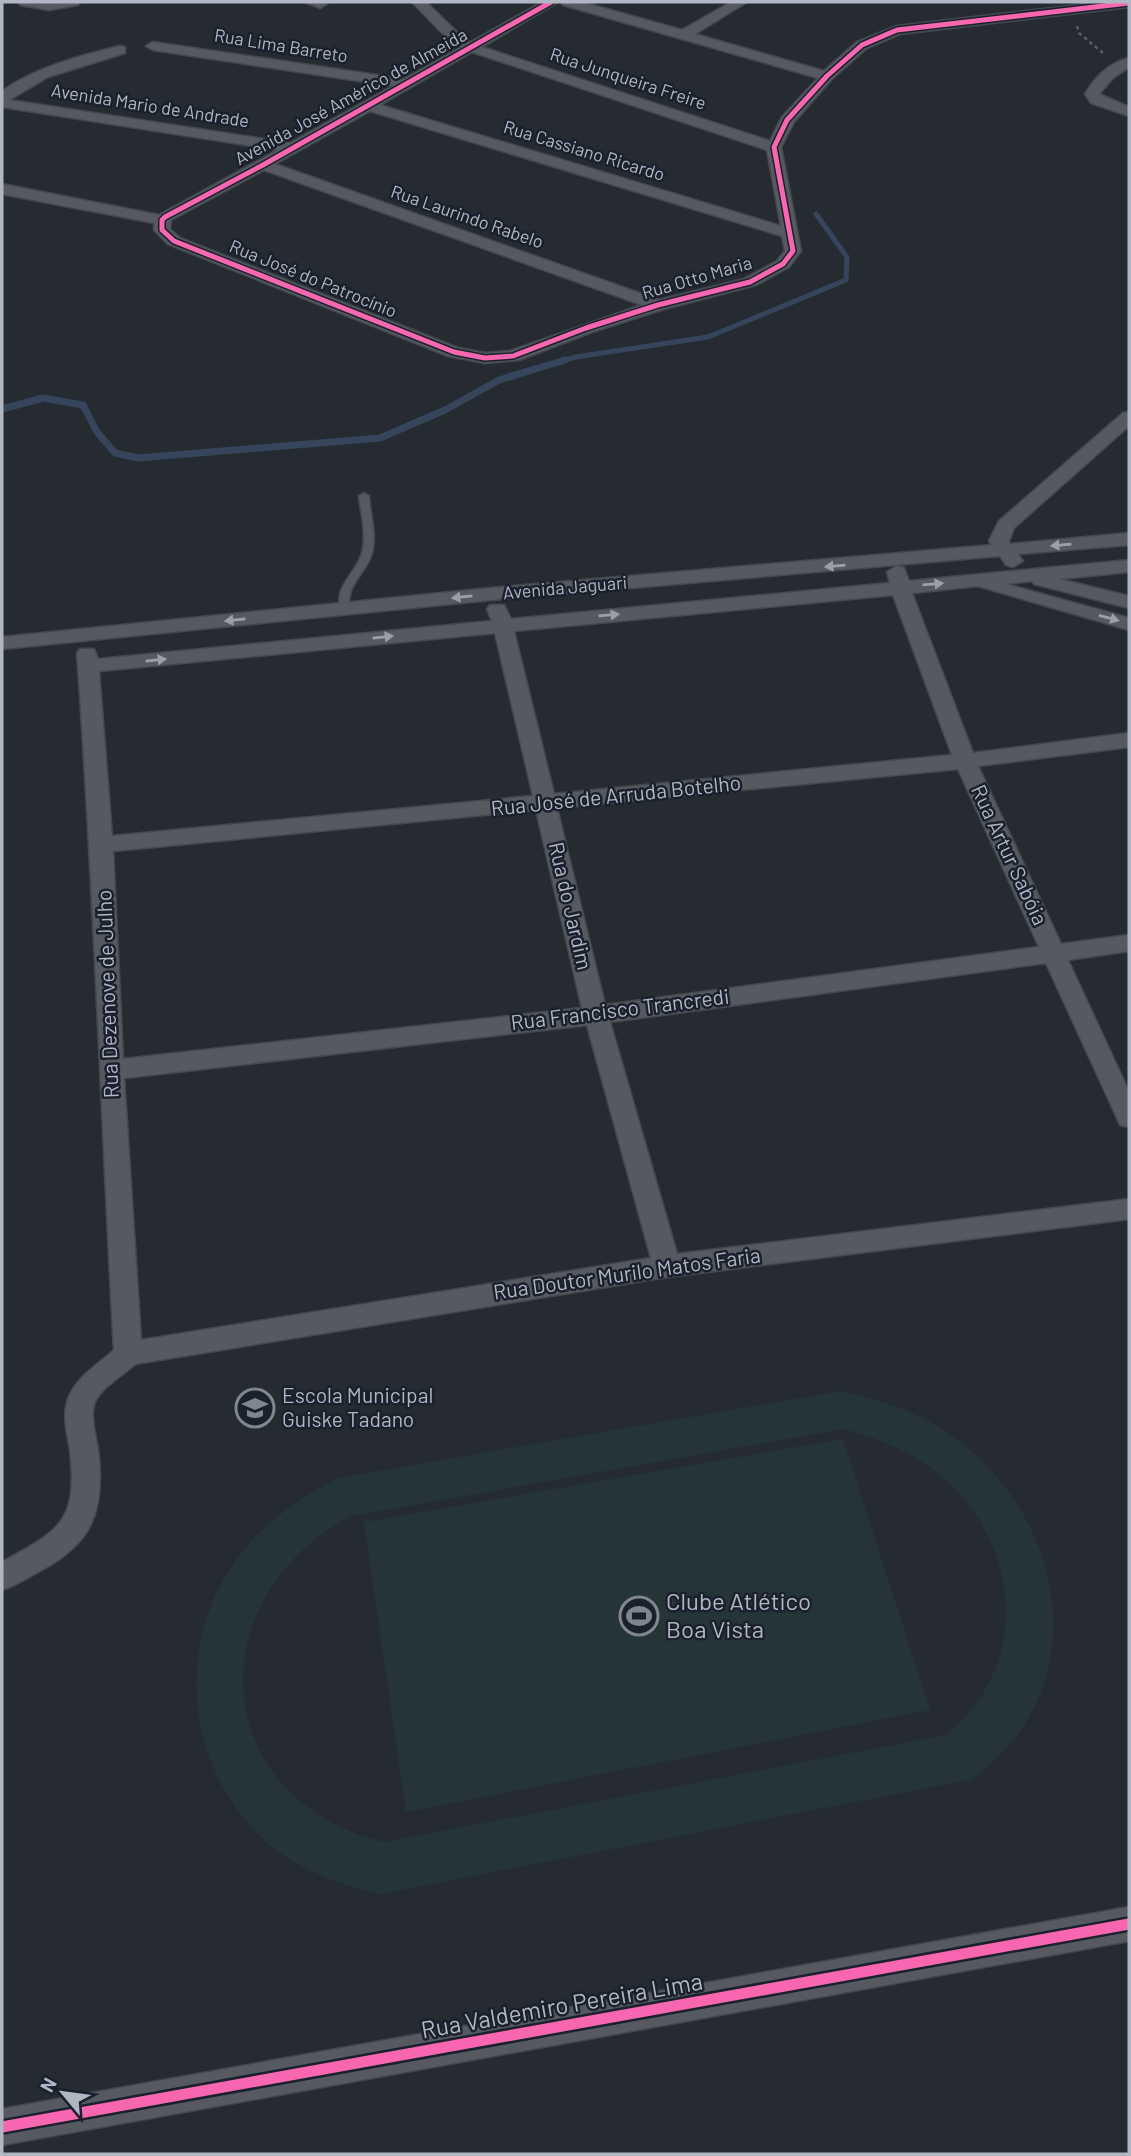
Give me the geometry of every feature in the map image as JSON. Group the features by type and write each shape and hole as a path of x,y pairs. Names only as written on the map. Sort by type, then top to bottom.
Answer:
{"street":[{"path":"25,2 50,6 73,2"},
{"name":"Rua Junqueira Freire","path":"419,2 453,36 470,47 774,148"},
{"name":"Avenida José Américo de Almeida","path":"164,218 551,2"},
{"path":"568,2 827,76"},
{"path":"685,34 740,2"},
{"path":"774,148 787,120 827,76 862,45 897,30 1129,3"},
{"path":"986,4 1020,14"},
{"name":"Rua Lima Barreto","path":"153,46 403,83"},
{"path":"2,100 20,83 53,69 120,50"},
{"path":"1124,64 1097,84 1093,97 1129,112"},
{"name":"Avenida Mario de Andrade","path":"2,100 292,148"},
{"name":"Rua Cassiano Ricardo","path":"366,105 791,234"},
{"name":"Rua Otto Maria","path":"471,356 513,356 568,334 658,305 750,282 783,264 793,251 774,148"},
{"name":"Rua Laurindo Rabelo","path":"263,165 658,305"},
{"path":"2,189 164,218"},
{"name":"Rua José do Patrocínio","path":"164,218 162,230 174,241 454,352 471,356"},
{"path":"1129,417 1006,525 999,541 1023,575 1129,602"},
{"name":"Avenida Jaguari","path":"2,643 491,594 1129,539"},
{"name":"Rua Artur Sabóia","path":"895,561 900,587 965,761 1055,951 1129,1118"},
{"name":"Avenida Jaguari","path":"88,666 1129,566"},
{"path":"972,580 1129,624"},
{"name":"Rua do Jardim","path":"491,594 503,625 596,1015 667,1266"},
{"name":"Rua Dezenove de Julho","path":"86,635 102,845 111,1070 128,1354"},
{"name":"Rua José de Arruda Botelho","path":"102,845 965,761 1129,740"},
{"name":"Rua Francisco Trancredi","path":"111,1070 596,1015 1129,943"},
{"name":"Rua Doutor Murilo Matos Faria","path":"128,1354 667,1266 1129,1209"},
{"path":"2,1577 61,1542 79,1522 87,1496 79,1408 81,1399 86,1391 128,1354"},
{"name":"Rua Valdemiro Pereira Lima","path":"2,2127 1129,1924"}],"lane":[{"path":"345,609 342,598 345,585 368,553 364,496"}],"path":[{"path":"1073,9 1079,33 1124,64"}],"shaded area":[{"path":"841,1391 876,1400 932,1423 969,1449 1000,1481 1025,1518 1043,1558 1052,1601 1052,1645 1042,1688 1016,1737 973,1779 380,1894 363,1890 296,1863 267,1843 254,1830 228,1797 210,1760 200,1721 196,1681 201,1641 213,1602 232,1566 259,1533 277,1517 338,1478","holes":["844,1429 900,1449 931,1468 961,1495 984,1527 999,1562 1006,1599 1004,1636 994,1672 975,1706 946,1735 384,1842 326,1819 283,1785 256,1742 244,1694 247,1644 266,1595 301,1552 351,1516"]},
{"name":"Clube Atlético Boa Vista","path":"843,1439 930,1710 406,1812 364,1522"}],"waterway":[{"path":"559,362 576,357 708,337 846,280 847,257 816,214"},
{"path":"2,409 43,398 83,405 97,432 115,453 138,458 380,438 445,410 499,380 565,360"}],"cycle path":[{"path":"551,2 263,165 165,217 162,220 162,230 174,241 454,352 485,358 513,356 586,328 658,305 750,282 783,264 793,251 774,147 787,120 827,76 862,45 897,30 1129,3"},
{"path":"2,2127 1129,1924"}],"place":[{"name":"Escola Municipal Guiske Tadano","path":"255,1408"},
{"name":"Clube Atlético Boa Vista","path":"639,1616"}]}
